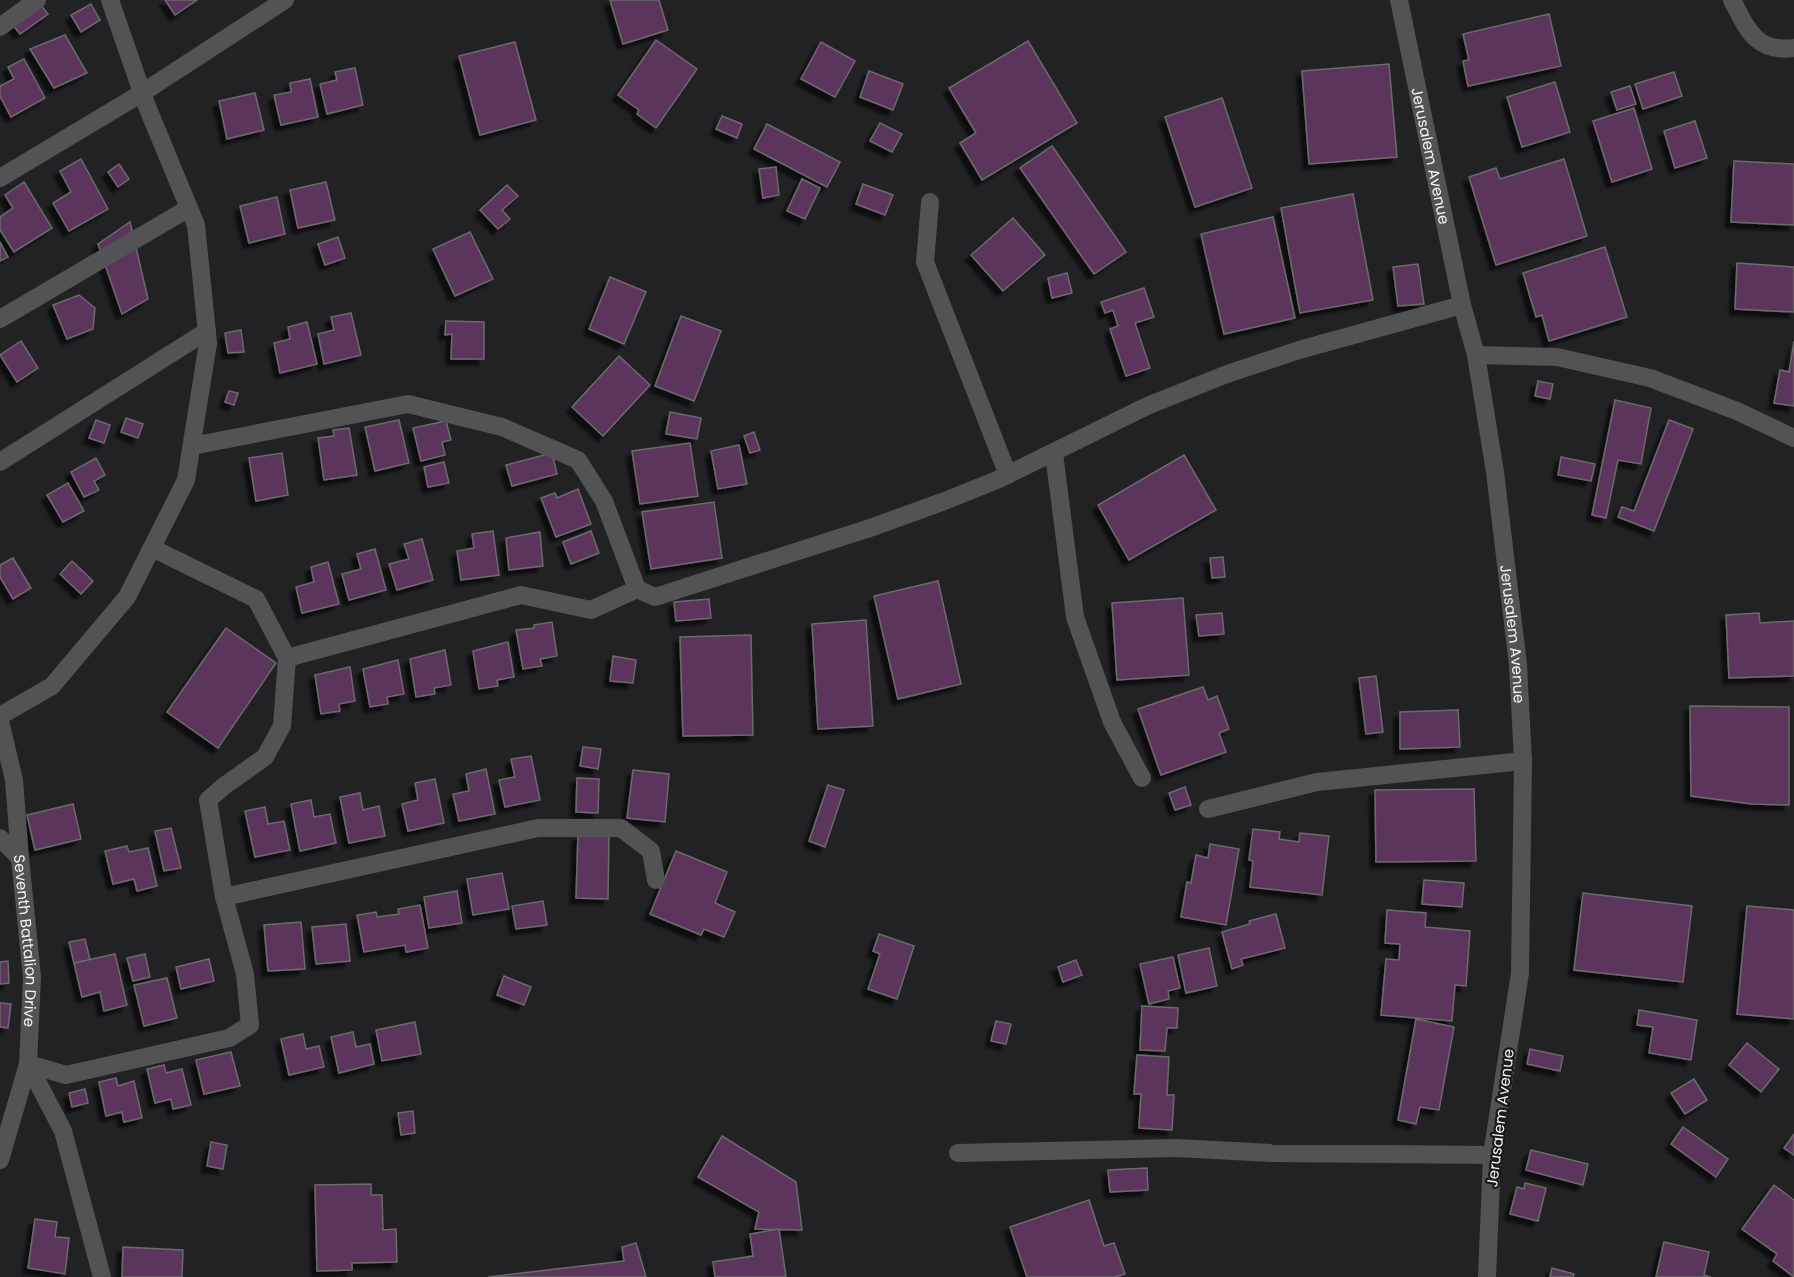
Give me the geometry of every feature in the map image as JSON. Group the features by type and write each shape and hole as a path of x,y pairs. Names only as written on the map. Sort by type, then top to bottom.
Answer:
{"street":[{"path":"0,27 37,0"},
{"name":"Seventh Battalion Drive","path":"0,1160 28,1064 32,977 15,780 0,718 52,686 127,597 186,480 208,343 196,225 142,93 110,0"},
{"path":"0,178 142,93 285,0"},
{"name":"Jerusalem Avenue","path":"1399,0 1462,305 1476,355 1496,472 1518,665 1523,761 1520,973 1492,1155 1487,1277"},
{"path":"1732,0 1748,32 1762,44 1785,49 1794,48"},
{"path":"930,202 925,262 1008,475"},
{"path":"0,319 189,208"},
{"path":"192,446 408,404 502,427 578,460 604,501 638,589 655,597 901,517 1008,475 1147,406 1227,374 1299,350 1462,305"},
{"path":"0,462 207,331"},
{"path":"1476,355 1557,357 1650,378 1737,411 1794,438"},
{"path":"1054,454 1075,617 1112,722 1142,778"},
{"path":"28,1064 66,1075 228,1038 250,1025 245,974 224,897 208,800 265,757 282,726 287,658 256,599 152,548"},
{"path":"287,658 521,595 591,610 638,589"},
{"path":"1208,809 1317,782 1523,761"},
{"path":"224,897 538,828 621,828 651,851 656,880"},
{"path":"0,838 20,858"},
{"path":"28,1064 63,1131 102,1277"},
{"path":"958,1153 1176,1149 1272,1154 1492,1155"}],"building":[{"path":"165,0 197,0 175,15"},
{"path":"610,0 659,0 668,30 623,44"},
{"path":"40,4 48,14 20,34 12,24"},
{"path":"91,4 100,20 81,32 71,15"},
{"path":"1549,14 1561,66 1468,86 1463,61 1469,60 1463,34"},
{"path":"65,35 87,73 54,88 30,49"},
{"path":"656,40 697,69 656,128 637,114 639,110 618,95"},
{"path":"1028,41 1077,123 982,180 960,143 976,133 949,88"},
{"path":"515,42 536,120 480,135 459,56"},
{"path":"821,42 855,61 835,97 801,79"},
{"path":"24,59 45,98 11,117 0,96 0,86 14,79 8,67"},
{"path":"1389,64 1397,157 1309,164 1302,71"},
{"path":"355,68 363,105 327,114 320,84 337,80 335,72"},
{"path":"869,71 903,84 893,110 860,97"},
{"path":"1674,72 1682,96 1643,109 1635,84"},
{"path":"310,79 318,117 281,125 274,95 291,92 290,83"},
{"path":"1555,82 1570,132 1522,147 1507,97"},
{"path":"1630,86 1636,104 1617,110 1611,92"},
{"path":"255,93 264,130 227,139 219,101"},
{"path":"1222,98 1252,188 1195,207 1165,117"},
{"path":"1634,108 1652,169 1612,182 1593,121"},
{"path":"722,116 742,124 737,138 716,129"},
{"path":"1695,121 1707,158 1675,168 1664,131"},
{"path":"880,123 902,134 892,152 870,141"},
{"path":"767,124 840,162 827,187 754,149"},
{"path":"1052,146 1126,252 1094,274 1020,168"},
{"path":"81,159 108,209 69,231 53,203 71,192 60,171"},
{"path":"1564,159 1587,236 1496,265 1469,177 1496,168 1500,179"},
{"path":"1734,161 1794,164 1794,225 1731,222"},
{"path":"119,164 129,179 118,187 108,172"},
{"path":"776,167 779,195 763,198 759,169"},
{"path":"802,179 820,188 805,219 787,211"},
{"path":"24,182 52,228 14,252 0,230 0,217 13,208 5,195"},
{"path":"326,182 335,220 298,228 290,190"},
{"path":"863,184 893,195 885,215 856,204"},
{"path":"507,185 518,196 502,210 510,219 498,229 480,210"},
{"path":"1353,194 1373,300 1300,313 1281,208"},
{"path":"277,197 285,234 249,243 240,206"},
{"path":"1273,217 1295,318 1224,334 1201,234"},
{"path":"1013,218 1045,255 1003,291 971,255"},
{"path":"130,222 148,299 122,314 98,244"},
{"path":"470,232 493,279 455,296 433,249"},
{"path":"338,237 345,258 325,265 318,244"},
{"path":"0,242 8,257 0,261"},
{"path":"1605,247 1627,317 1549,341 1542,315 1536,317 1523,273"},
{"path":"1737,263 1794,267 1794,312 1735,309"},
{"path":"1418,264 1424,304 1398,306 1393,267"},
{"path":"1067,273 1072,293 1052,298 1048,278"},
{"path":"610,277 646,292 624,344 589,329"},
{"path":"1144,288 1154,317 1135,323 1150,368 1126,376 1110,329 1118,326 1113,310 1105,313 1101,302"},
{"path":"79,295 95,308 93,329 67,339 53,305"},
{"path":"351,313 361,355 324,364 318,334 334,330 331,317"},
{"path":"681,316 721,331 694,401 655,386"},
{"path":"446,321 484,322 484,359 451,359 452,334 445,335"},
{"path":"307,322 317,364 280,373 274,343 290,339 288,327"},
{"path":"241,330 244,352 228,353 225,333"},
{"path":"21,341 38,368 17,382 0,355"},
{"path":"1794,341 1794,406 1774,403 1780,370 1789,372"},
{"path":"619,356 650,385 603,436 572,407"},
{"path":"1538,381 1553,384 1550,399 1535,396"},
{"path":"229,391 238,393 234,405 225,402"},
{"path":"1615,400 1651,408 1641,464 1618,460 1606,518 1592,515"},
{"path":"670,412 701,418 697,439 666,434"},
{"path":"126,418 143,424 138,438 121,432"},
{"path":"96,420 110,425 104,443 89,438"},
{"path":"399,420 409,463 375,471 365,427"},
{"path":"1669,420 1693,429 1654,531 1618,517 1622,507 1634,511"},
{"path":"446,421 451,440 442,442 445,455 421,461 413,428"},
{"path":"349,428 357,475 324,480 318,438 334,436 333,430"},
{"path":"754,432 760,450 750,453 744,436"},
{"path":"690,443 698,496 640,504 632,451"},
{"path":"739,445 747,484 718,489 711,451"},
{"path":"282,453 288,495 256,501 249,458"},
{"path":"552,453 557,474 512,486 506,465"},
{"path":"1184,455 1216,510 1129,560 1098,505"},
{"path":"1561,457 1595,464 1591,481 1558,475"},
{"path":"96,458 105,475 94,481 99,490 84,497 71,472"},
{"path":"444,462 449,483 428,487 424,467"},
{"path":"68,483 84,511 63,522 47,495"},
{"path":"578,489 591,524 556,537 541,498 555,493 557,498"},
{"path":"714,502 722,558 651,569 642,512"},
{"path":"493,531 499,575 461,580 457,551 474,548 472,534"},
{"path":"591,531 599,553 571,564 563,542"},
{"path":"540,532 543,566 509,570 506,538"},
{"path":"422,539 433,580 397,590 389,564 409,559 404,544"},
{"path":"375,549 386,590 349,600 342,574 361,569 357,554"},
{"path":"1223,557 1225,577 1212,578 1210,558"},
{"path":"13,558 31,588 13,599 0,577 0,565"},
{"path":"72,561 93,581 81,594 60,574"},
{"path":"328,562 339,604 302,613 296,587 314,582 311,567"},
{"path":"938,581 961,684 898,699 874,596"},
{"path":"1183,598 1189,675 1117,680 1112,603"},
{"path":"709,599 711,618 676,621 674,602"},
{"path":"1222,613 1224,634 1199,636 1196,615"},
{"path":"1759,613 1760,623 1794,621 1794,676 1729,678 1726,615"},
{"path":"866,620 873,726 818,729 812,624"},
{"path":"552,622 557,656 540,659 542,666 523,669 516,630 534,628 534,625"},
{"path":"226,628 276,663 218,748 167,712"},
{"path":"751,635 753,735 683,736 680,637"},
{"path":"508,642 514,677 497,680 498,686 479,689 473,651"},
{"path":"445,650 451,685 434,688 435,694 416,697 410,659"},
{"path":"613,656 636,660 633,683 610,681"},
{"path":"398,660 404,694 387,697 388,704 370,707 363,669"},
{"path":"350,667 355,701 339,704 340,711 321,714 315,675"},
{"path":"1376,676 1383,732 1366,734 1359,678"},
{"path":"1203,687 1208,700 1217,696 1229,729 1219,733 1226,752 1161,775 1138,709"},
{"path":"1690,706 1789,707 1789,805 1752,804 1691,796"},
{"path":"1458,710 1460,747 1400,749 1400,712"},
{"path":"583,747 601,749 598,769 580,766"},
{"path":"531,756 540,800 505,807 499,780 515,777 511,759"},
{"path":"486,769 495,814 459,821 453,794 469,791 466,774"},
{"path":"633,770 669,774 665,822 627,818"},
{"path":"577,778 599,779 598,813 576,812"},
{"path":"435,779 444,823 408,831 402,804 418,800 415,783"},
{"path":"828,785 844,790 825,847 809,841"},
{"path":"1185,787 1191,805 1175,810 1169,793"},
{"path":"1474,789 1476,861 1376,862 1375,790"},
{"path":"360,793 363,810 379,806 385,836 349,843 340,797"},
{"path":"311,800 314,817 330,814 336,843 300,851 291,804"},
{"path":"73,804 81,839 35,850 27,815"},
{"path":"265,807 268,824 284,821 290,850 255,857 245,811"},
{"path":"171,828 181,868 164,871 155,831"},
{"path":"1253,829 1280,832 1279,839 1299,842 1300,833 1329,836 1322,895 1250,887 1253,861 1249,860"},
{"path":"578,835 609,836 608,899 576,898"},
{"path":"1210,844 1239,849 1226,925 1181,917 1187,882 1191,883 1196,855 1208,858"},
{"path":"127,846 129,852 148,848 157,886 137,891 134,879 113,884 105,851"},
{"path":"676,851 727,872 715,903 735,912 724,937 704,929 701,935 650,914"},
{"path":"502,873 509,909 473,915 467,879"},
{"path":"1424,880 1464,883 1462,907 1422,904"},
{"path":"457,891 462,923 429,928 424,897"},
{"path":"1583,893 1692,906 1683,982 1574,970"},
{"path":"543,901 547,925 516,929 512,906"},
{"path":"420,905 428,948 406,952 405,945 364,952 357,915 376,912 377,917 399,914 398,909"},
{"path":"1747,906 1794,910 1794,1019 1737,1014"},
{"path":"1387,910 1426,913 1425,927 1470,931 1466,986 1455,985 1452,1021 1381,1015 1386,959 1399,960 1400,944 1385,943"},
{"path":"1276,914 1285,948 1241,959 1243,965 1232,969 1222,932 1250,924 1249,921"},
{"path":"301,922 305,969 268,971 264,925"},
{"path":"346,924 350,961 316,964 312,927"},
{"path":"879,934 914,946 897,999 868,989 880,954 873,951"},
{"path":"85,939 90,960 74,963 69,942"},
{"path":"1209,948 1217,986 1186,993 1178,955"},
{"path":"115,954 127,1005 104,1011 100,992 82,997 74,963"},
{"path":"145,954 150,977 133,981 127,958"},
{"path":"1173,957 1180,988 1168,991 1169,999 1149,1004 1140,964"},
{"path":"209,959 214,981 181,989 176,967"},
{"path":"1076,960 1082,975 1063,982 1058,967"},
{"path":"8,961 9,983 0,984 0,962"},
{"path":"504,976 531,987 524,1005 497,995"},
{"path":"167,978 177,1018 144,1026 134,985"},
{"path":"0,1003 11,1004 8,1028 0,1027"},
{"path":"1142,1006 1178,1008 1177,1028 1167,1028 1165,1051 1140,1050"},
{"path":"1639,1010 1697,1020 1691,1060 1649,1053 1653,1027 1637,1025"},
{"path":"1416,1019 1454,1027 1439,1110 1420,1107 1416,1124 1398,1120"},
{"path":"996,1021 1011,1024 1006,1044 991,1041"},
{"path":"415,1022 421,1054 382,1061 376,1030"},
{"path":"353,1032 356,1047 370,1044 374,1064 339,1073 331,1037"},
{"path":"303,1034 306,1049 319,1046 324,1067 289,1075 281,1039"},
{"path":"1747,1043 1779,1069 1761,1092 1729,1065"},
{"path":"1530,1049 1563,1056 1560,1071 1527,1064"},
{"path":"231,1052 240,1086 204,1094 196,1060"},
{"path":"1137,1055 1169,1057 1167,1095 1174,1095 1172,1130 1139,1128 1141,1094 1134,1094"},
{"path":"164,1065 166,1073 182,1069 191,1105 173,1109 171,1099 155,1103 147,1069"},
{"path":"116,1078 118,1086 134,1081 142,1118 124,1122 122,1112 106,1116 99,1082"},
{"path":"1694,1079 1707,1100 1685,1114 1671,1093"},
{"path":"85,1089 88,1103 72,1107 69,1093"},
{"path":"413,1111 415,1133 401,1135 398,1113"},
{"path":"1683,1127 1728,1159 1716,1177 1671,1144"},
{"path":"1794,1134 1794,1155 1784,1148"},
{"path":"722,1136 796,1182 802,1230 755,1229 759,1212 698,1177"},
{"path":"211,1142 227,1145 223,1169 207,1166"},
{"path":"1531,1150 1588,1164 1583,1185 1526,1170"},
{"path":"1147,1168 1148,1190 1110,1192 1108,1170"},
{"path":"1525,1183 1546,1188 1538,1221 1510,1214 1517,1187 1524,1189"},
{"path":"371,1184 371,1195 382,1195 383,1230 396,1229 397,1262 352,1263 352,1270 317,1271 315,1185"},
{"path":"1774,1185 1794,1200 1794,1277 1773,1261 1777,1254 1742,1229"},
{"path":"1089,1200 1104,1246 1114,1243 1125,1274 1115,1277 1027,1277 1010,1227"},
{"path":"35,1219 57,1222 55,1237 69,1238 65,1274 28,1268"},
{"path":"779,1229 786,1277 715,1277 713,1262 753,1256 750,1234"},
{"path":"1664,1242 1709,1252 1704,1275 1711,1277 1656,1277"},
{"path":"636,1243 646,1277 488,1277 624,1261 622,1247"},
{"path":"123,1247 183,1250 182,1277 122,1277"},
{"path":"1552,1268 1574,1274 1573,1277 1550,1277"}]}
